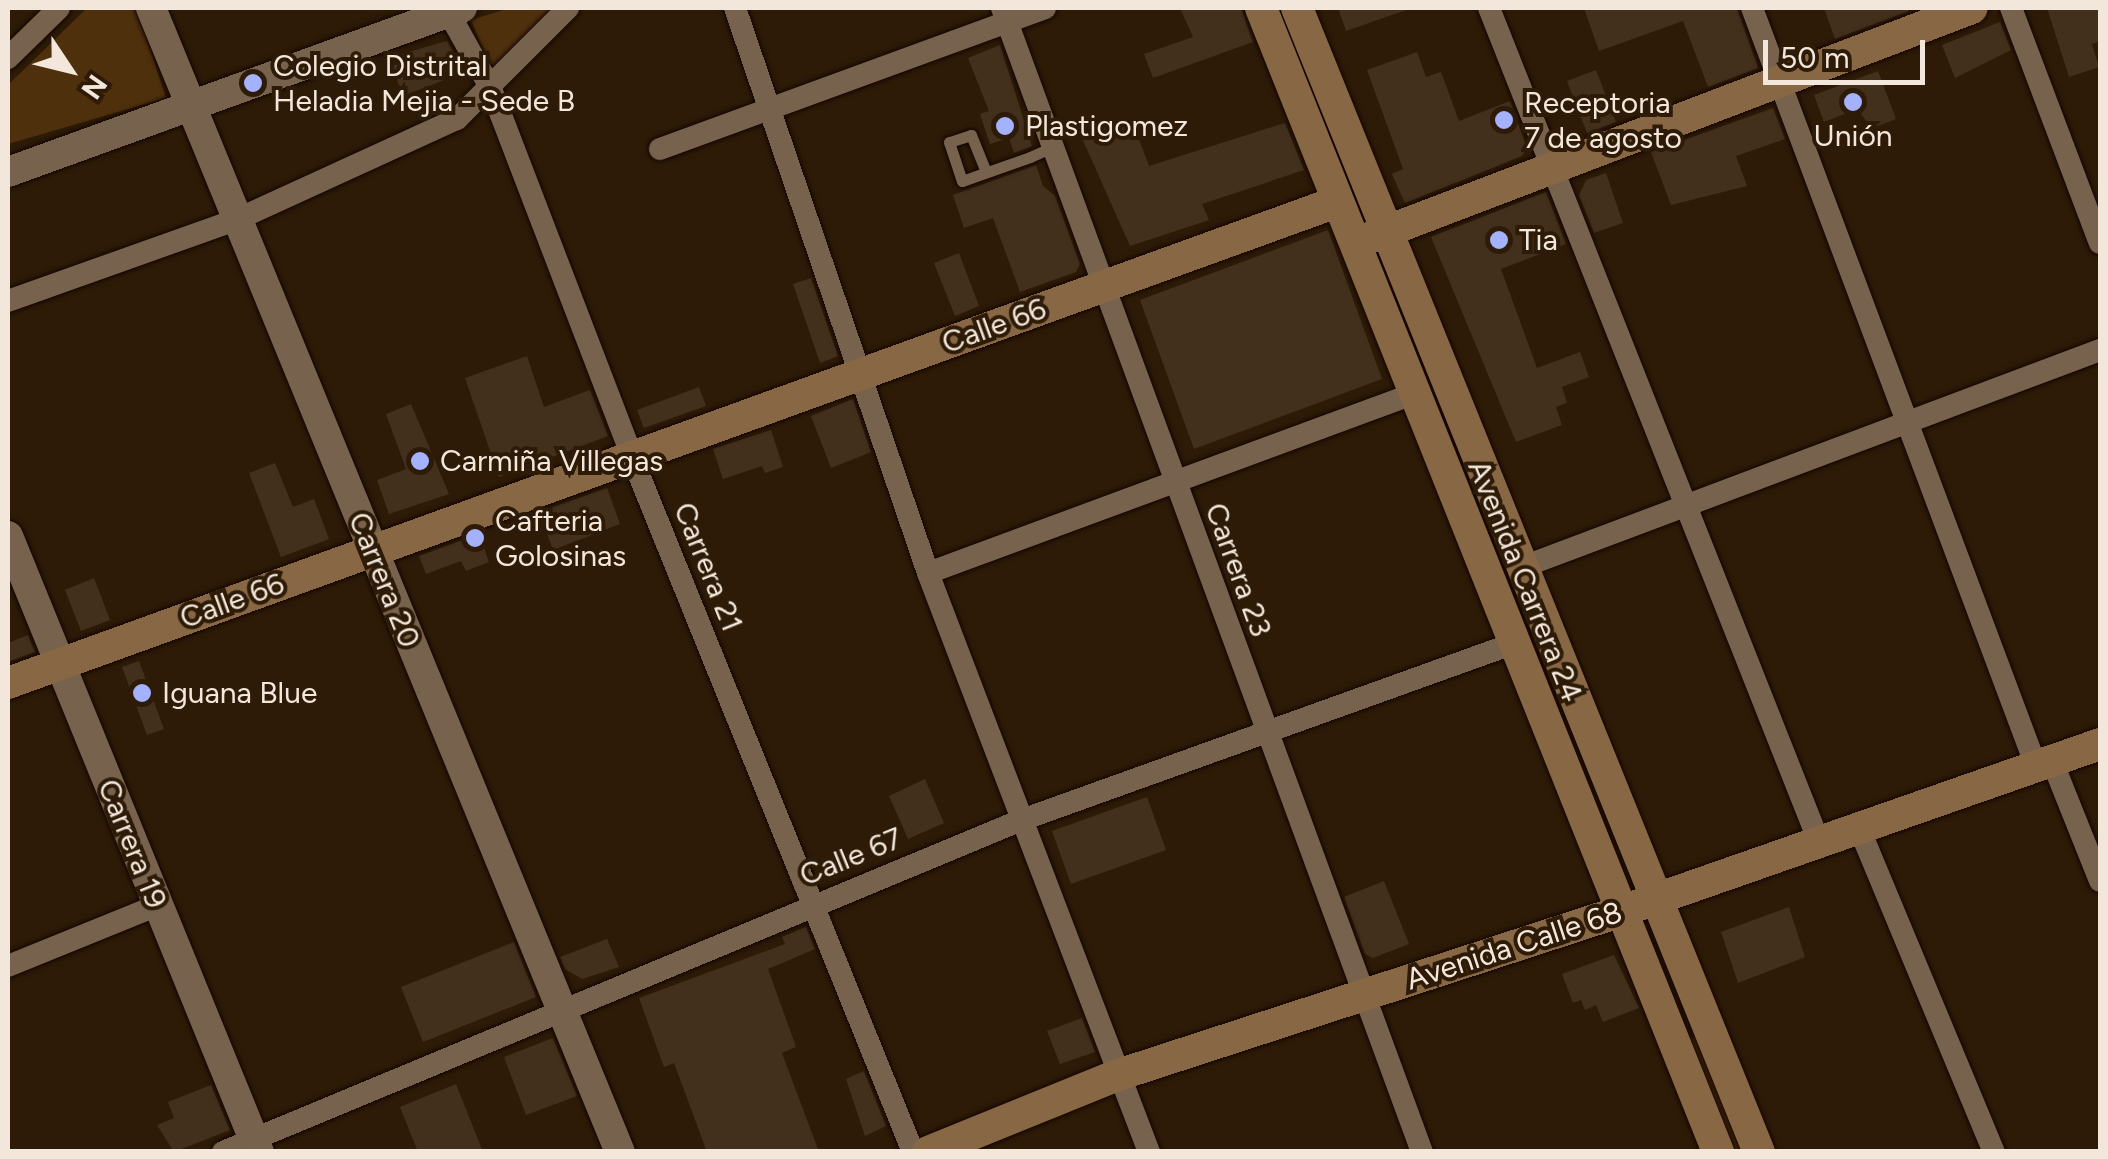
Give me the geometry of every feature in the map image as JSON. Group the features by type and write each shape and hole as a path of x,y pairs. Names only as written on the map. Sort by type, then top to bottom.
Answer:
{"main road":[{"name":"Avenida Carrera 24","path":"1260,8 1718,1152"},
{"name":"Avenida Carrera 24","path":"1297,8 1652,900 1758,1152"},
{"path":"1354,244 1972,8"},
{"path":"1337,202 1386,232"},
{"name":"Calle 66","path":"8,683 1337,202"},
{"name":"Avenida Calle 68","path":"928,1152 1118,1074 1620,912 2100,744"}],"street":[{"path":"8,58 60,8"},
{"name":"Carrera 20","path":"151,8 620,1152"},
{"path":"8,301 236,220 457,119 568,8"},
{"path":"736,8 928,573 1019,821 1149,1152"},
{"path":"660,149 1004,14 1044,8"},
{"path":"1488,8 1556,167 1819,842"},
{"path":"1752,8 1908,423 2044,764 2100,881"},
{"path":"2011,8 2100,243"},
{"path":"8,172 192,108 453,9"},
{"name":"Carrera 21","path":"453,9 491,89 632,456 913,1152"},
{"name":"Carrera 23","path":"1004,14 1360,996 1422,1152"},
{"path":"1520,568 2100,350"},
{"path":"928,573 1413,394"},
{"name":"Carrera 19","path":"8,536 256,1145"},
{"name":"Calle 67","path":"222,1152 256,1145 561,1009 1019,821 1512,644"},
{"path":"1859,828 1994,1152"},
{"path":"8,966 158,905"}],"lane":[{"path":"986,172 1052,147"}],"shaded area":[{"path":"87,8 137,8 166,98 8,144 8,85"},
{"path":"510,8 554,8 493,73 471,20"},
{"path":"1698,1036 1747,1151 1733,1151 1686,1039"}],"building":[{"path":"1180,8 1241,8 1253,42 1153,78 1144,54 1193,37"},
{"path":"1338,8 1405,8 1406,10 1346,31"},
{"path":"1584,8 1737,8 1758,68 1708,87 1683,21 1599,51"},
{"path":"1824,8 1908,8 1909,11 1835,39"},
{"path":"2047,8 2100,8 2100,41 2092,44 2099,67 2069,77"},
{"path":"2000,22 2011,50 1955,78 1942,45"},
{"path":"447,41 465,72 403,96 392,66 401,63 398,55"},
{"path":"1000,45 1032,146 1014,153 1009,138 990,144 980,114 989,111 968,58"},
{"path":"1417,52 1426,77 1441,72 1459,121 1510,101 1527,148 1522,156 1405,203 1392,174 1403,169 1367,70"},
{"path":"1596,70 1616,122 1587,133 1567,81"},
{"name":"Unión","path":"1878,71 1896,119 1872,128 1857,109 1824,122 1814,95"},
{"path":"1773,108 1785,139 1736,156 1747,186 1671,205 1651,152"},
{"path":"1131,118 1149,166 1285,123 1304,170 1202,204 1209,220 1130,246 1081,136"},
{"path":"1036,165 1043,186 1055,196 1080,264 1076,272 1020,292 993,218 964,228 953,195"},
{"path":"1606,173 1623,223 1594,233 1579,195 1586,180"},
{"path":"1546,192 1566,244 1501,269 1537,368 1580,352 1589,377 1562,387 1567,403 1556,407 1562,425 1516,442 1431,237"},
{"path":"1328,230 1382,379 1194,449 1140,300"},
{"path":"959,253 979,306 955,316 934,263"},
{"path":"811,278 838,356 820,363 793,284"},
{"path":"527,356 544,407 590,390 608,436 499,477 465,378"},
{"path":"699,387 706,406 644,428 637,410"},
{"path":"853,399 871,452 831,468 811,416"},
{"name":"Carmiña Villegas","path":"411,404 449,494 389,514 377,480 406,469 386,414"},
{"path":"771,430 783,467 765,473 762,466 723,479 713,449"},
{"path":"275,463 293,507 314,499 329,539 281,557 249,473"},
{"path":"607,488 620,524 553,550 539,512"},
{"path":"479,534 489,562 466,571 461,561 426,574 419,556"},
{"path":"94,578 110,620 81,631 65,590"},
{"path":"28,635 35,652 8,662 8,643"},
{"name":"Iguana Blue","path":"139,661 164,729 147,735 122,667"},
{"path":"925,779 944,823 908,839 889,796"},
{"path":"1147,797 1166,850 1071,884 1052,831"},
{"path":"1384,881 1409,944 1373,958 1365,954 1344,897"},
{"path":"1789,907 1805,957 1738,983 1721,932"},
{"path":"806,927 815,949 768,969 796,1047 782,1053 819,1152 707,1152 674,1063 664,1067 639,998 785,944 782,937"},
{"path":"607,939 619,967 582,979 565,969 560,957"},
{"path":"514,942 536,997 423,1042 401,987"},
{"path":"1614,955 1639,1008 1603,1022 1596,1005 1585,1010 1581,1000 1573,1003 1562,974"},
{"path":"1082,1018 1095,1052 1060,1064 1047,1031"},
{"path":"553,1038 577,1096 526,1115 504,1057"},
{"path":"864,1071 886,1126 865,1136 846,1079"},
{"path":"456,1084 483,1152 418,1152 400,1107"},
{"path":"211,1085 230,1130 174,1152 157,1125 174,1118 168,1102"}],"place":[{"name":"Colegio Distrital Heladia Mejia - Sede B","path":"253,83"},
{"name":"Unión","path":"1853,102"},
{"name":"Receptoria 7 de agosto","path":"1504,120"},
{"name":"Plastigomez","path":"1005,126"},
{"name":"Tia","path":"1499,240"},
{"name":"Carmiña Villegas","path":"420,461"},
{"name":"Cafteria Golosinas","path":"475,538"},
{"name":"Iguana Blue","path":"142,693"}]}
